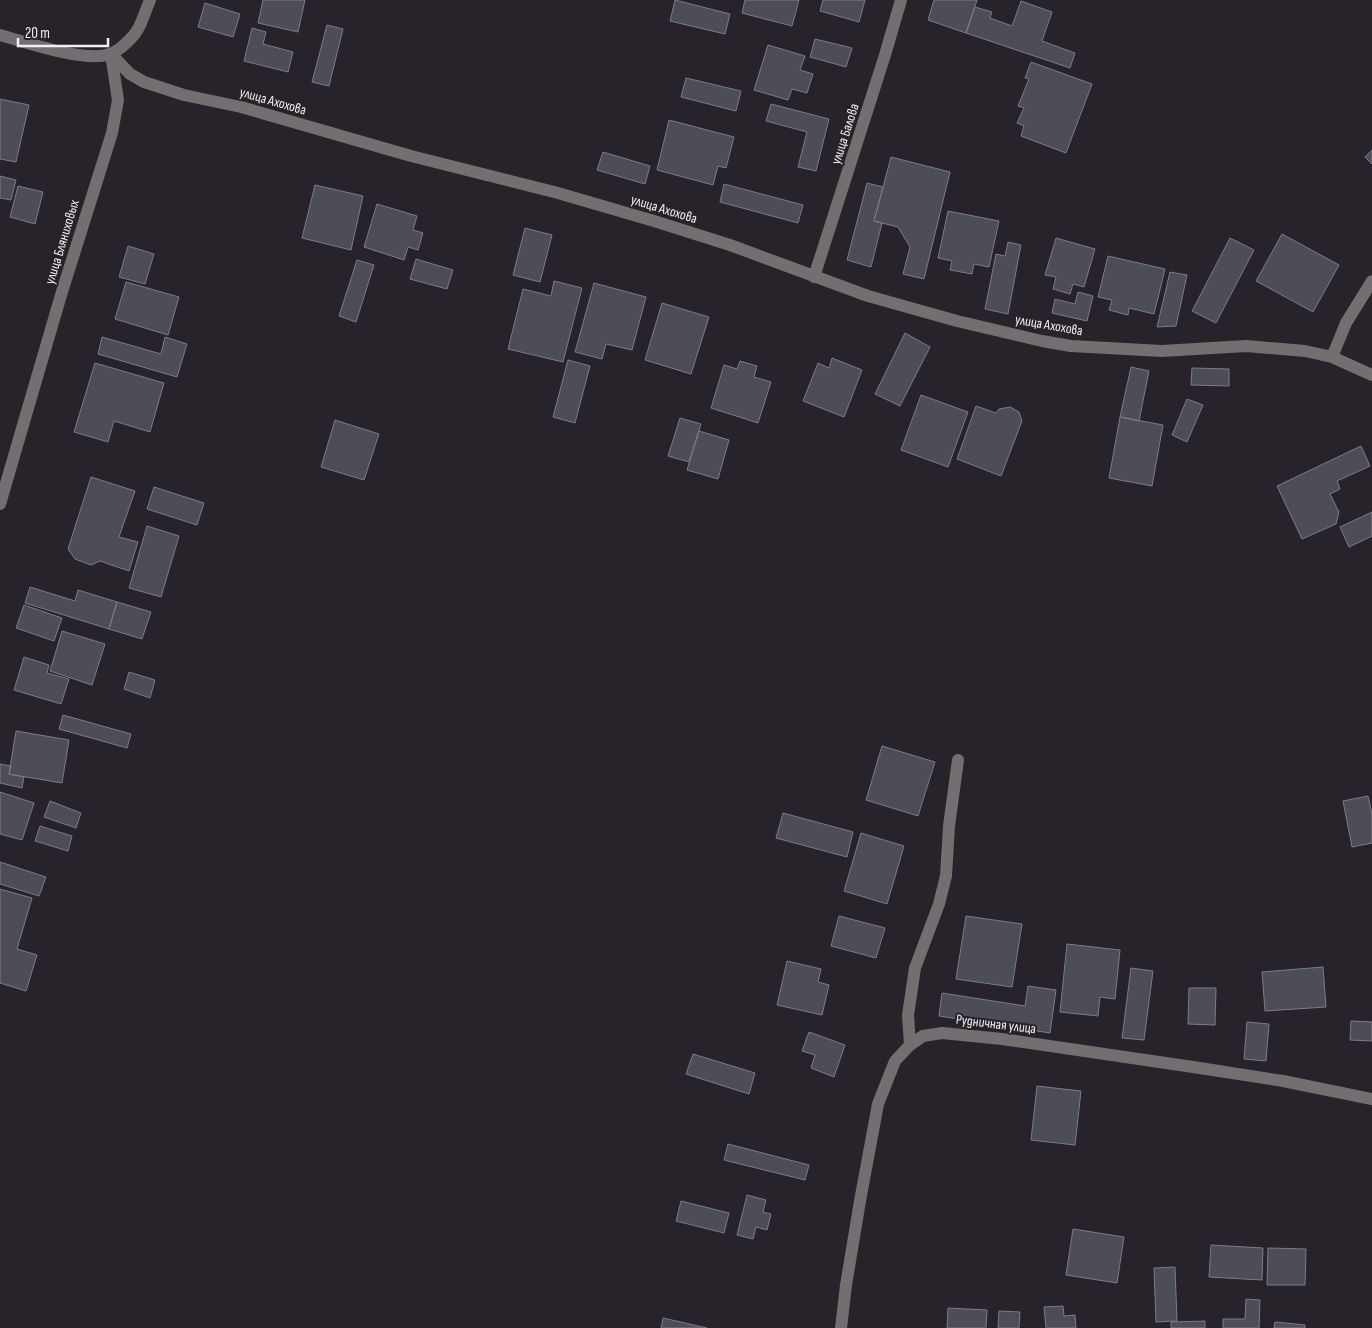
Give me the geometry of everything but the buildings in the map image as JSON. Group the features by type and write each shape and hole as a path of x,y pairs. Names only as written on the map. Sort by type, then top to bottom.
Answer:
{"street":[{"path":"0,35 80,55 96,57 111,54 126,43 138,30 150,0"},
{"name":"улица Балова","path":"814,276 886,55 901,0"},
{"name":"улица Ахохова","path":"111,54 130,74 144,82 184,95 241,107 411,156 625,213 730,245 868,296 957,321 1071,346 1162,351 1246,346 1305,351 1332,357 1372,375"},
{"name":"улица Бляниховых","path":"0,504 61,295 112,133 118,100 111,54"},
{"path":"1332,357 1346,323 1372,281"},
{"path":"910,1045 908,1015 915,968 939,904 946,876 949,826 958,760"},
{"name":"Рудничная улица","path":"841,1328 856,1220 878,1104 895,1062 910,1045 923,1036 942,1033 1002,1039 1282,1081 1372,1099"}]}
